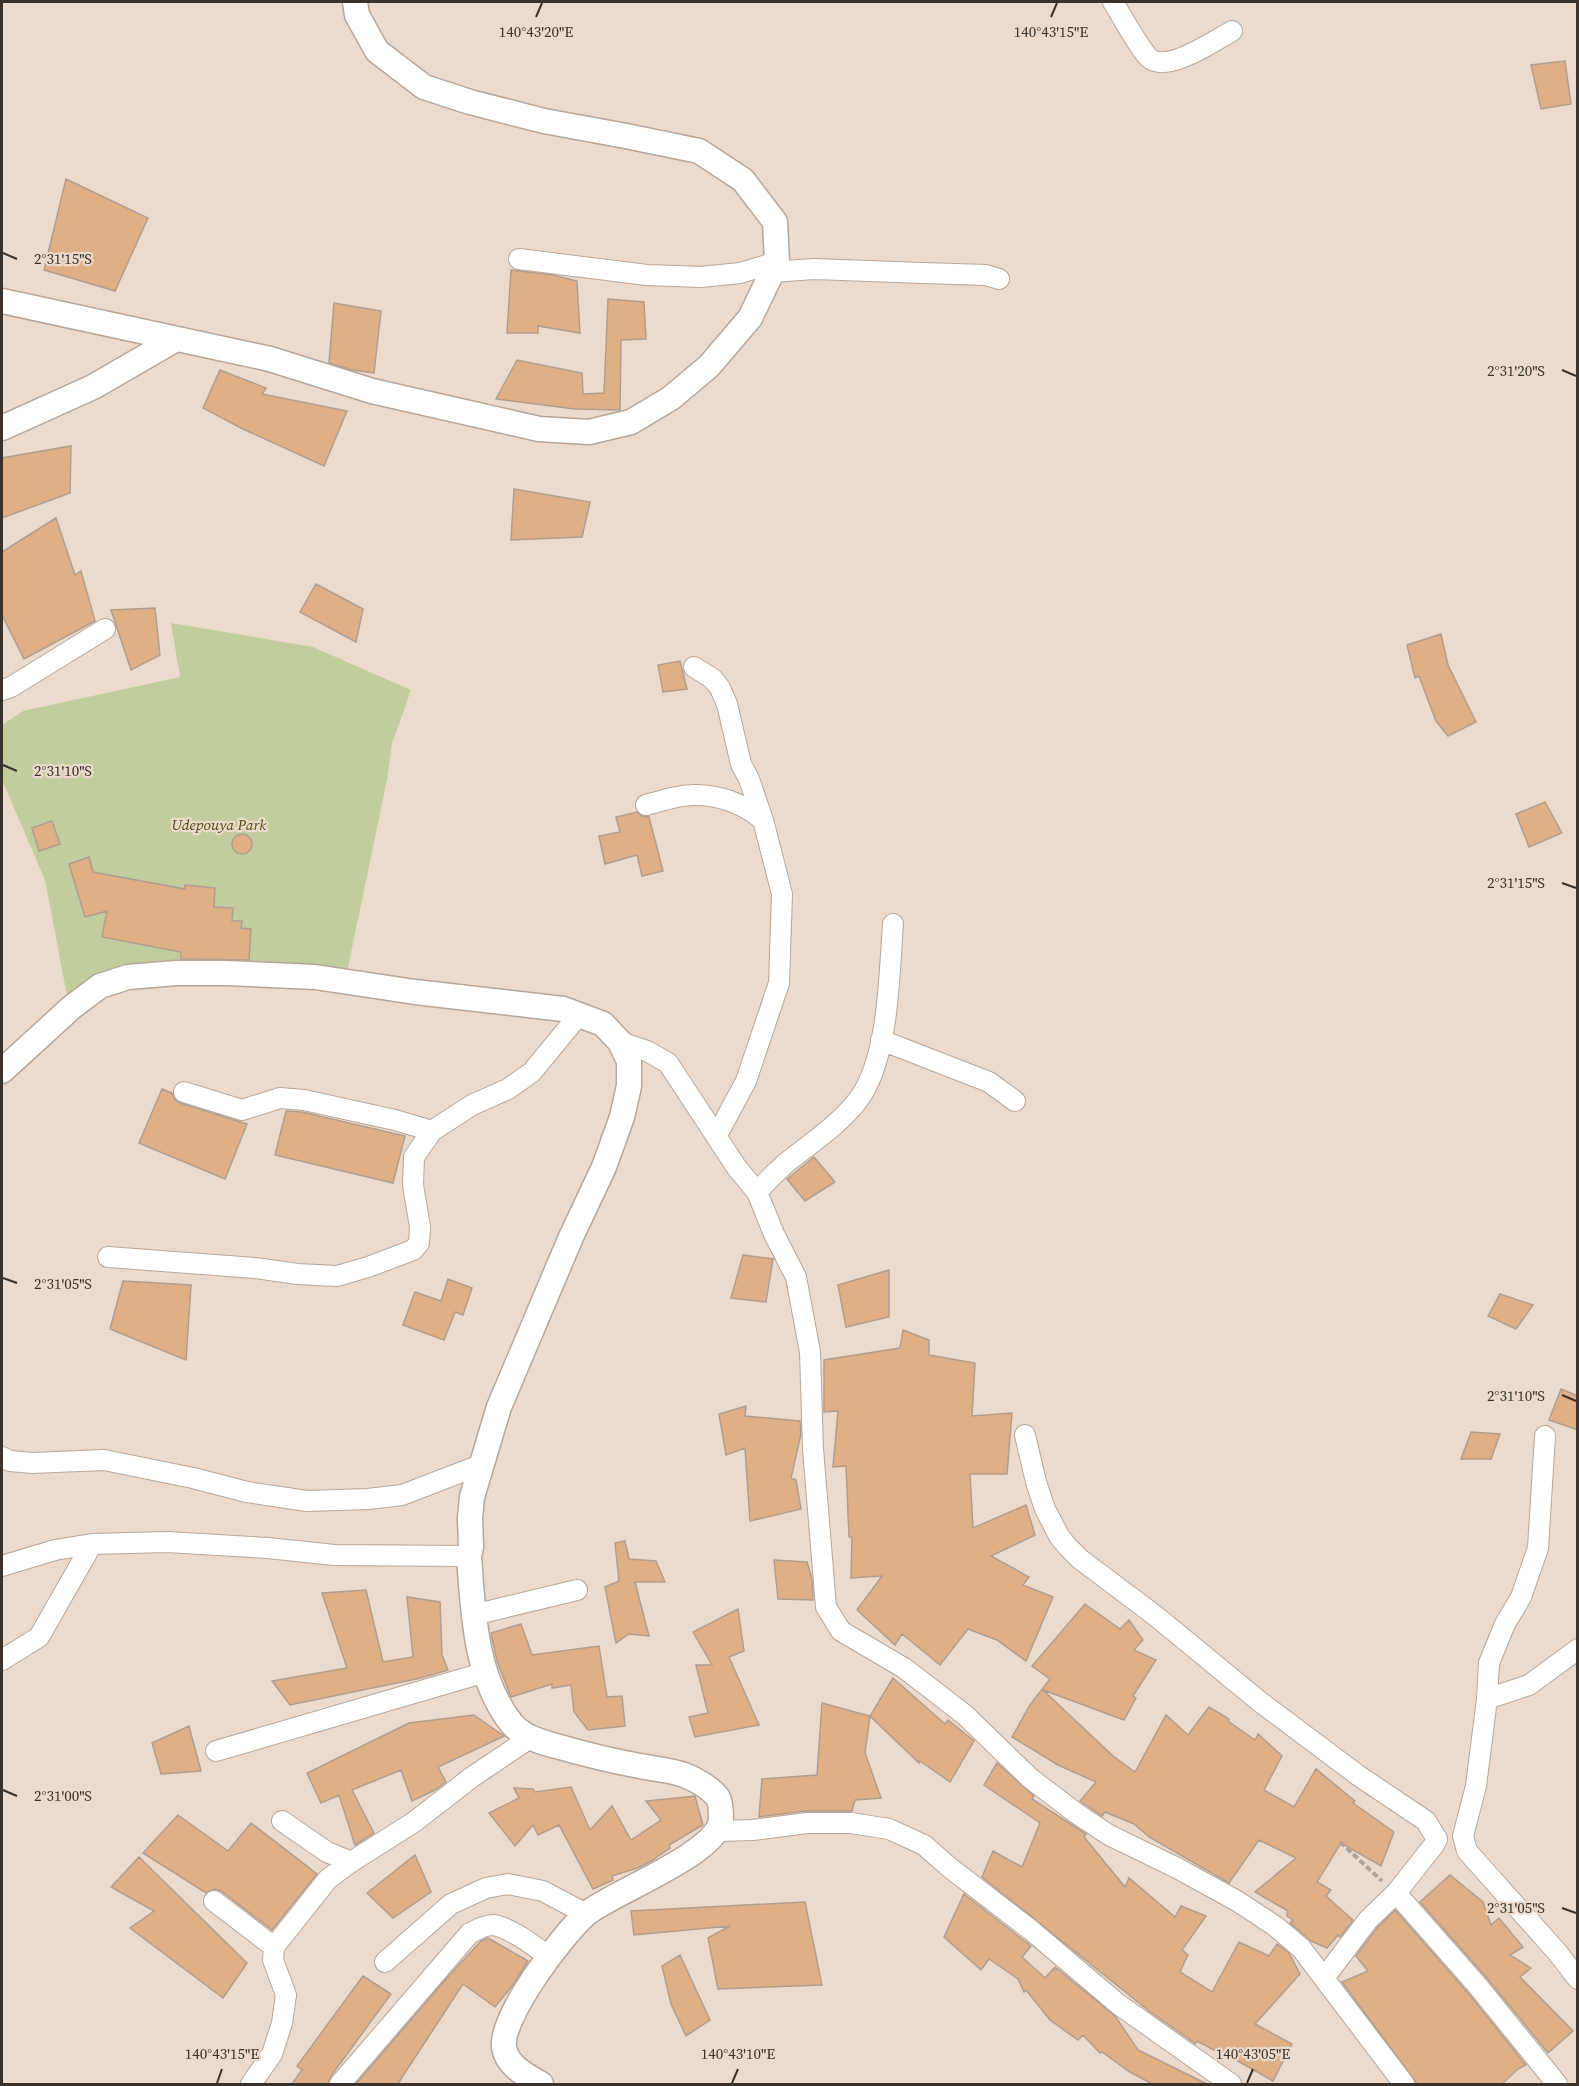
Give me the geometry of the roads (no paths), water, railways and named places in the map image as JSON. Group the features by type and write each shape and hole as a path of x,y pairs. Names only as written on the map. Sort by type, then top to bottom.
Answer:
{"street":[{"path":"2,301 270,359 372,392 485,419 539,429 589,432 631,422 672,398 709,366 750,318 774,267 775,222 743,180 699,152 544,121 470,102 424,87 377,51 357,15 355,2"},
{"path":"1113,2 1149,58 1162,63 1173,62 1232,31"},
{"path":"519,259 647,275 701,278 774,267 986,276 999,279"},
{"path":"2,428 93,387 176,339"},
{"path":"2,690 11,687 105,629"},
{"path":"694,667 713,679 727,704 741,764 749,779 763,820 782,894 779,983 746,1081 717,1135"},
{"path":"646,805 692,795 720,798 754,812 763,820"},
{"path":"757,1192 784,1165 827,1131 864,1092 875,1063 886,1016 893,924"},
{"path":"2,1071 72,1007 100,986 128,977 176,973 315,977 415,992 563,1009 603,1024 620,1042 629,1060 629,1086 621,1117 604,1167 571,1237 498,1407 480,1465 472,1497 470,1518 469,1556 473,1615 486,1672 497,1701 514,1726 530,1738 588,1755 684,1775 707,1788 719,1799 721,1819 718,1831 708,1842 586,1914 548,1956 536,1973 510,2022 504,2048 510,2060 522,2073 541,2085"},
{"path":"108,1257 337,1276 413,1250 418,1243 420,1227 413,1185 414,1157 432,1131 472,1104 508,1089 532,1072 578,1016"},
{"path":"881,1040 989,1082 1015,1101"},
{"path":"620,1042 647,1051 668,1063 737,1168 757,1192 774,1234 796,1277 810,1352 813,1449 826,1607 841,1631 904,1668 965,1715 1030,1778 1076,1813 1109,1835 1177,1868 1237,1901 1275,1926 1301,1948 1404,2085"},
{"path":"184,1092 242,1110 280,1098 304,1100 432,1131"},
{"path":"1025,1435 1036,1482 1046,1509 1066,1546 1259,1701 1359,1776 1426,1821 1437,1839 1467,1851 1557,1952 1578,1979"},
{"path":"1467,1851 1463,1836 1476,1786 1489,1663 1505,1624 1521,1597 1538,1548 1545,1436"},
{"path":"2,1457 10,1461 32,1463 104,1460 247,1492 307,1501 368,1499 402,1495 480,1465"},
{"path":"2,1566 55,1550 92,1544 167,1542 268,1548 334,1555 469,1556"},
{"path":"2,1660 39,1637 92,1544"},
{"path":"473,1615 577,1590"},
{"path":"1487,1699 1529,1685 1578,1649"},
{"path":"216,1751 486,1672"},
{"path":"251,2085 272,2054 282,2023 286,1995 273,1960 274,1947 328,1879 414,1822 530,1738"},
{"path":"282,1821 327,1852 351,1862"},
{"path":"718,1831 753,1830 807,1823 851,1822 889,1829 924,1845 1032,1931 1118,2004 1231,2085"},
{"path":"1324,1978 1368,1920 1396,1893 1437,1839"},
{"path":"385,1962 451,1904 486,1888 508,1884 543,1891 586,1914"},
{"path":"1396,1893 1477,1985 1557,2085"},
{"path":"214,1901 274,1947"},
{"path":"340,2085 470,1933 485,1926 494,1925 519,1936 548,1956"}],"park label":[{"name":"Udepouya Park","path":"219,825"}]}
